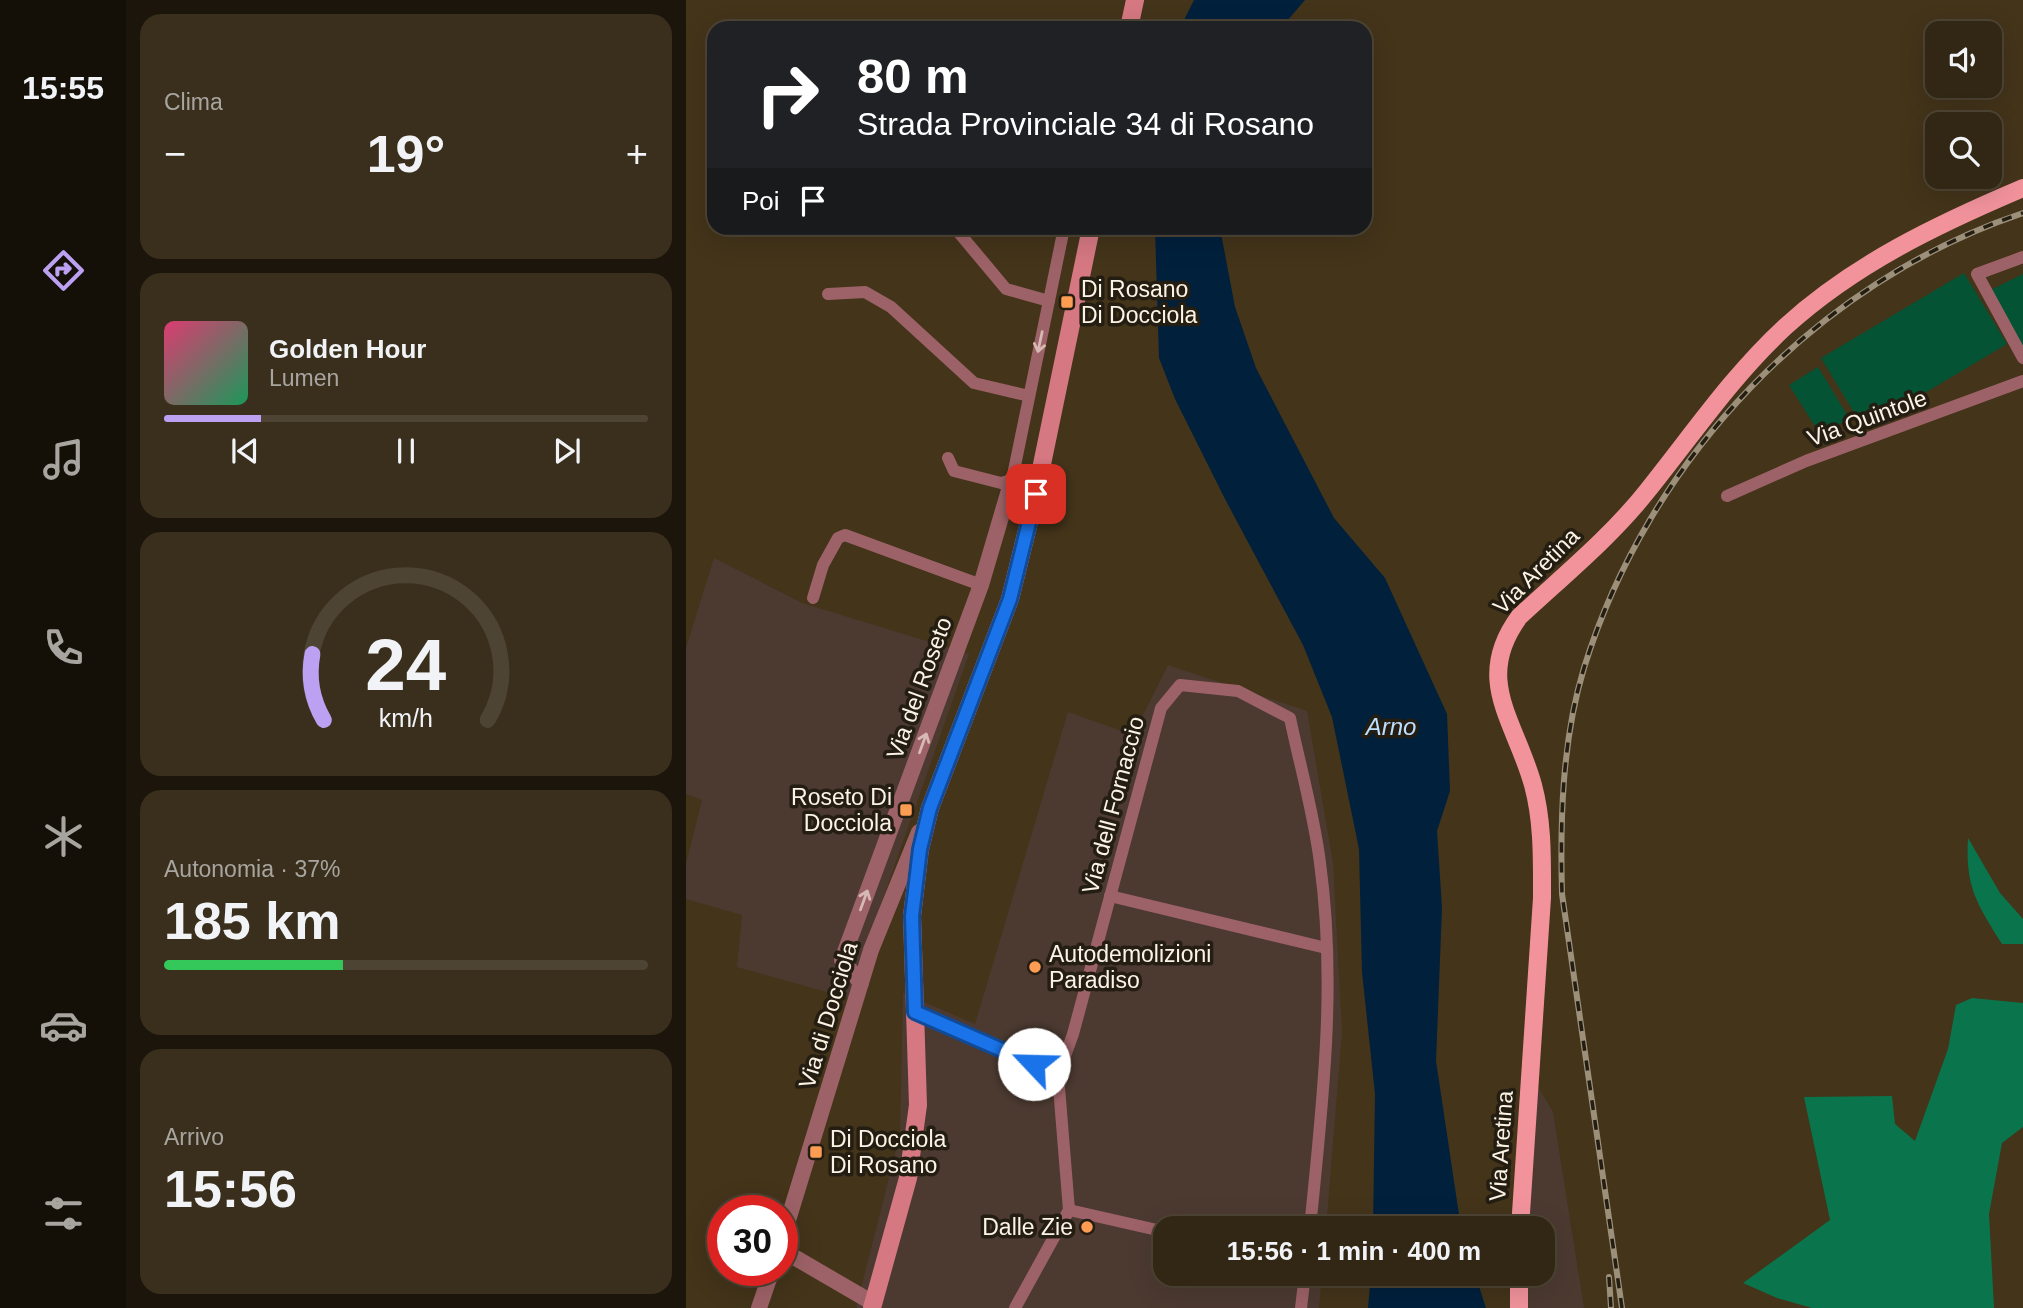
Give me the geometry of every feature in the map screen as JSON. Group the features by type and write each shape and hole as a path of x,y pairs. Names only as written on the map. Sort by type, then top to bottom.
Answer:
{"main road":[{"path":"1130,21 1135,0"},
{"name":"Via Aretina","path":"1521,1216 1542,898 1542,849 1532,783 1498,684 1499,652 1507,634 1520,617 1622,519 1647,491 1712,405 1786,327 1864,266 1971,210 2023,188"},
{"path":"876,1306 908,1178 918,1105 912,916 920,849 930,808 1010,599 1038,486 1090,235"},
{"path":"1519,1286 1519,1308"}],"street":[{"path":"961,235 1006,289 1049,301"},
{"name":"Via del Roseto","path":"861,983 842,960 981,585 1012,480 1063,235"},
{"path":"2023,257 1977,274 2023,358"},
{"path":"828,294 865,292 891,307 974,383 1029,396"},
{"name":"Via Quintole","path":"1727,496 1806,461 2023,382"},
{"path":"948,458 954,471 1001,483 1012,480 1038,486"},
{"path":"813,598 823,565 838,538 845,536 981,585"},
{"name":"Via dell Fornaccio","path":"1058,1074 1073,1034 1161,708 1180,685 1238,691 1290,718 1320,863 1329,1008 1326,1075 1311,1216"},
{"name":"Via di Docciola","path":"796,1195 861,983 902,872 930,808"},
{"path":"1110,896 1326,948"},
{"path":"915,1012 1058,1074 1069,1210 1016,1308"},
{"path":"1069,1210 1153,1229"},
{"path":"798,1260 876,1306"},
{"path":"759,1308 767,1286"},
{"path":"1301,1308 1304,1286"}],"shaded area":[{"path":"714,558 802,603 969,654 848,998 737,967 742,915 686,899 686,864 702,800 686,794 686,648"},
{"path":"1168,665 1307,711 1333,863 1342,1033 1327,1216 1153,1216 1153,1286 1321,1286 1319,1308 856,1308 900,1135 903,993 975,1024 1068,712 1133,735"},
{"path":"1524,1064 1553,1112 1584,1308 1513,1308 1514,1286 1555,1286 1555,1216 1518,1216"}],"green space":[{"path":"1964,273 2007,344 1864,429 1821,358"},
{"path":"2023,274 2023,353 1989,291"},
{"path":"1818,367 1849,418 1821,436 1789,385"},
{"path":"1968,838 2000,893 2023,919 2023,944 2002,944 1979,906 1971,883"},
{"path":"1972,998 2023,1003 2023,1127 2002,1143 1989,1214 1994,1308 1812,1308 1777,1298 1743,1283 1830,1220 1804,1097 1892,1096 1895,1124 1915,1141 1948,1049 1956,1005"}],"water":[{"path":"1194,0 1305,0 1287,21 1184,21"},
{"name":"Arno","path":"1155,235 1221,235 1235,307 1256,368 1334,518 1385,578 1447,714 1450,791 1437,831 1442,908 1436,1061 1459,1216 1373,1216 1375,1094 1362,972 1359,849 1332,717 1303,645 1175,399 1159,358"},
{"path":"1370,1286 1479,1286 1486,1308 1368,1308"}],"railway":[{"path":"1622,1308 1562,894 1564,780 1571,723 1584,668 1613,592 1650,519 1696,451 1750,388 1810,332 1876,284 1947,244 2023,213"},
{"path":"1609,1277 1611,1308"}],"place":[{"name":"Di Rosano Di Docciola","path":"1067,302"},
{"name":"Roseto Di Docciola","path":"906,810"},
{"name":"Autodemolizioni Paradiso","path":"1035,967"},
{"name":"Di Docciola Di Rosano","path":"816,1152"},
{"name":"Dalle Zie","path":"1087,1227"}],"route":[{"path":"1034,1064 915,1012 912,916 920,849 930,808 1010,599 1036,494"}]}
